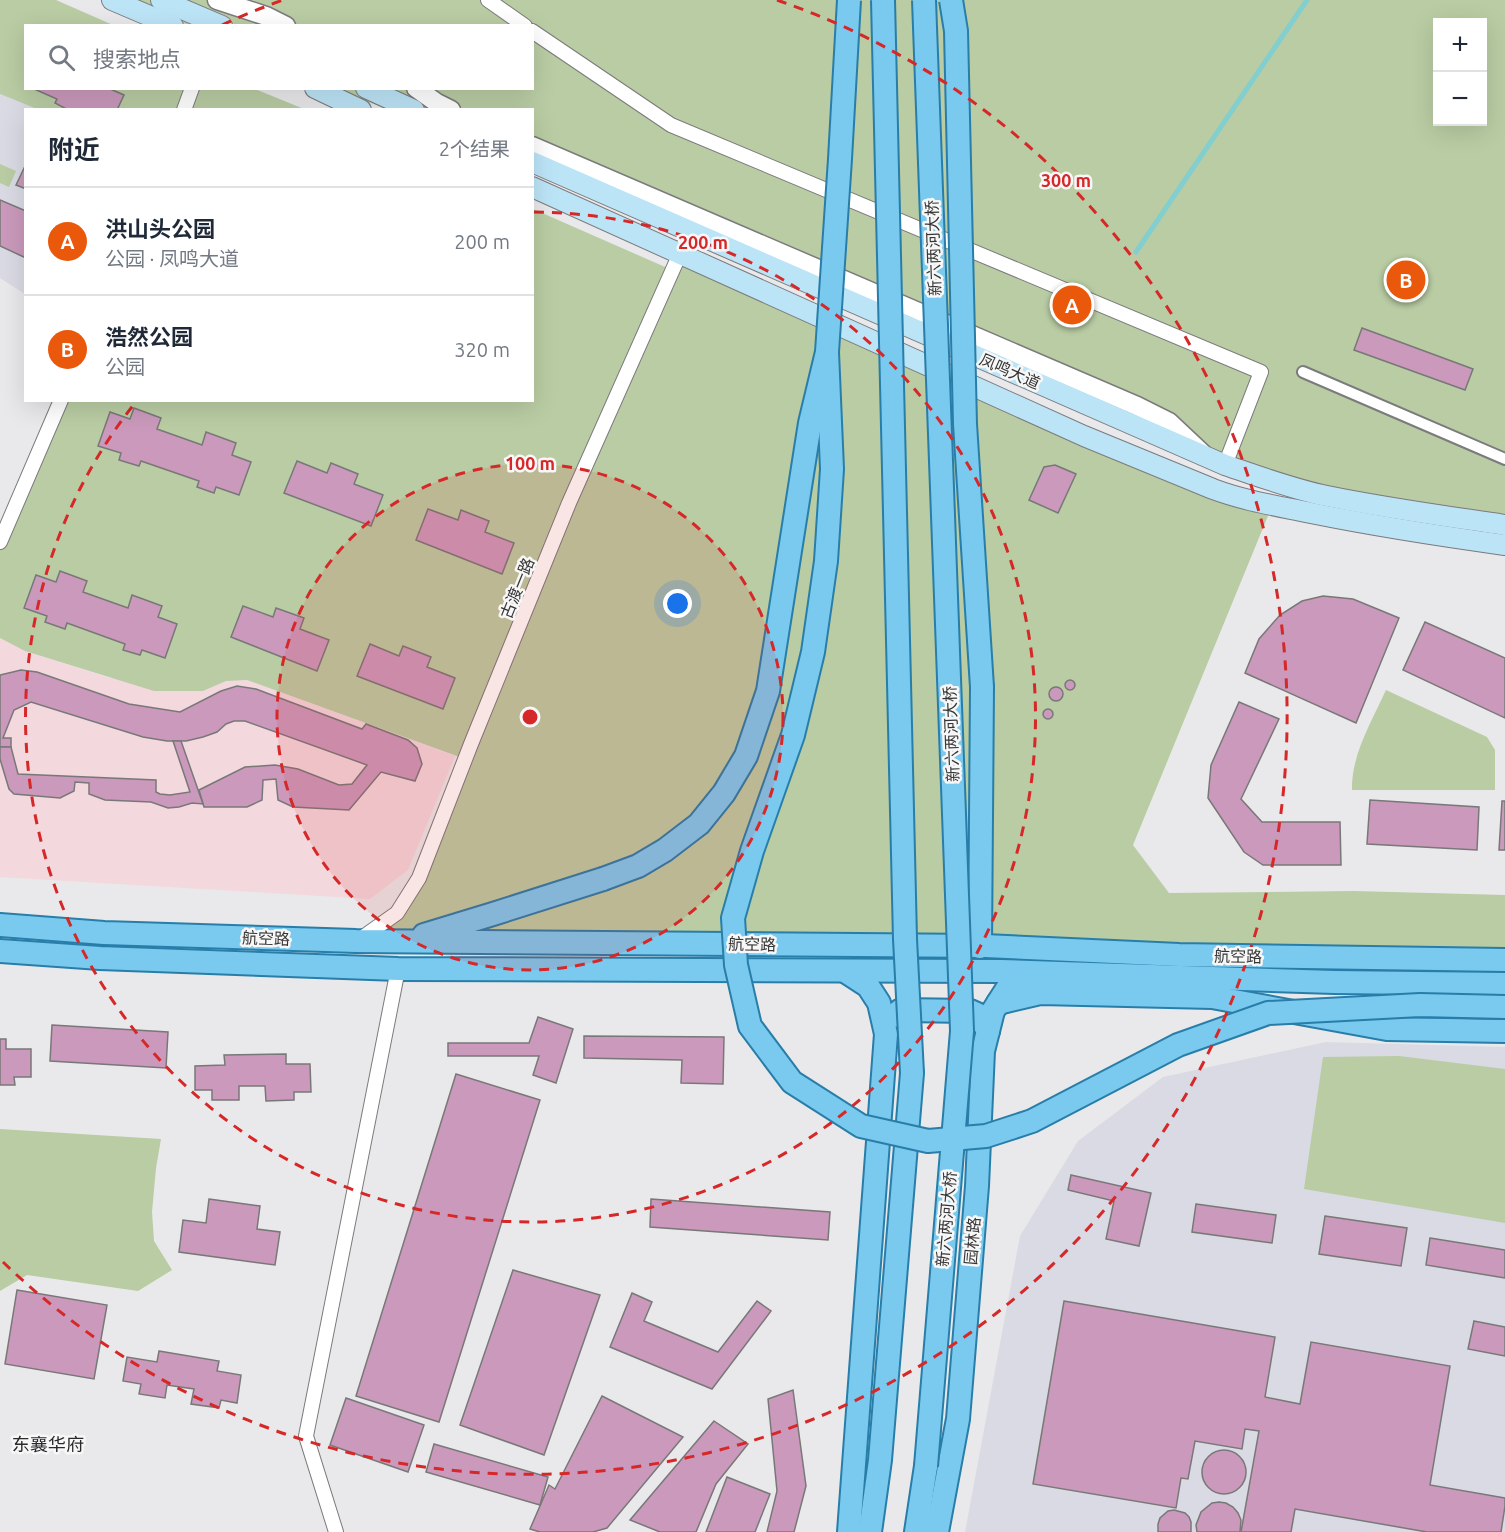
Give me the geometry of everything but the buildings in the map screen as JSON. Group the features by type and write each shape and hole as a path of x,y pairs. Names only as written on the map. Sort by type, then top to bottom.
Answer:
{"main road":[{"path":"112,0 168,24"},
{"path":"161,0 217,24"},
{"path":"849,0 827,352 832,469 826,561 813,652 793,735 752,851 733,918 736,965 750,1026 792,1082 861,1126 928,1141 986,1136 1032,1121 1178,1046 1268,1013 1420,1005 1505,1007"},
{"path":"870,1532 880,1460 912,1073 905,939 883,0"},
{"name":"新六两河大桥","path":"916,1532 926,1466 962,1031 924,0"},
{"path":"951,0 956,31 965,424 982,687 980,947"},
{"path":"319,90 357,108"},
{"path":"370,90 410,108"},
{"name":"凤鸣大道","path":"534,163 1225,465 1289,487 1326,496 1505,525"},
{"name":"凤鸣大道","path":"534,188 1084,436 1234,497 1373,526 1505,545"},
{"path":"403,941 638,866 665,850 699,824 724,793 746,756 768,691 810,423 827,352"},
{"name":"航空路","path":"0,925 104,933 356,941 980,947 1179,955 1505,960"},
{"name":"航空路","path":"0,951 100,958 398,969 1037,972 1505,984"},
{"path":"845,971 868,986 879,1003 886,1034 849,1532"},
{"name":"园林路","path":"937,1532 957,1419 977,1186 983,1051 993,1011 1012,981 1037,972"},
{"path":"998,1003 1040,993 1212,998 1387,1029 1505,1031"},
{"path":"885,1030 891,1017 901,1010 970,1011 979,1015 988,1031"}],"street":[{"path":"217,0 266,16 282,24"},
{"path":"488,0 522,24"},
{"path":"534,32 670,125 1261,372 1225,465"},
{"path":"185,108 191,90"},
{"path":"419,90 447,108"},
{"path":"534,147 1137,406 1169,422 1206,457"},
{"name":"古渡一路","path":"356,941 398,913 419,878 569,503 690,231"},
{"path":"1303,372 1505,459"},
{"path":"0,542 60,402"},
{"path":"336,1532 306,1436 398,969"}],"shaded area":[{"path":"0,94 35,108 24,108 24,293 0,278"},
{"path":"0,638 25,651 110,678 203,691 226,681 247,680 455,756 408,870 370,899 0,877"},
{"path":"1326,1042 1505,1047 1505,1532 965,1532 1020,1236 1078,1141 1163,1077"}],"green space":[{"path":"0,0 56,0 111,24 24,24 24,90 257,90 302,108 35,108 0,94"},
{"path":"128,0 1505,0 1505,526 1299,486 534,172 534,108 384,108 338,90 534,90 534,24 186,24"},
{"path":"0,164 16,171 9,187 0,183"},
{"path":"534,209 672,270 679,254 1272,506 1133,845 1169,893 1354,891 1505,895 1505,960 356,941 397,913 465,759 247,680 226,681 203,691 154,691 25,651 0,638 0,542 61,402 534,402"},
{"path":"1386,690 1487,737 1495,750 1495,790 1352,790 1359,751"},
{"path":"1399,1056 1505,1069 1505,1223 1304,1189 1323,1057"},
{"path":"0,1129 161,1139 152,1212 154,1241 172,1270 138,1291 27,1275 0,1291"}],"waterway":[{"path":"1136,252 1307,0"}],"place":[{"name":"浩然公园","path":"1406,280"},
{"name":"洪山头公园","path":"1072,305"}],"district":[{"name":"东襄华府","path":"48,1444"}]}
